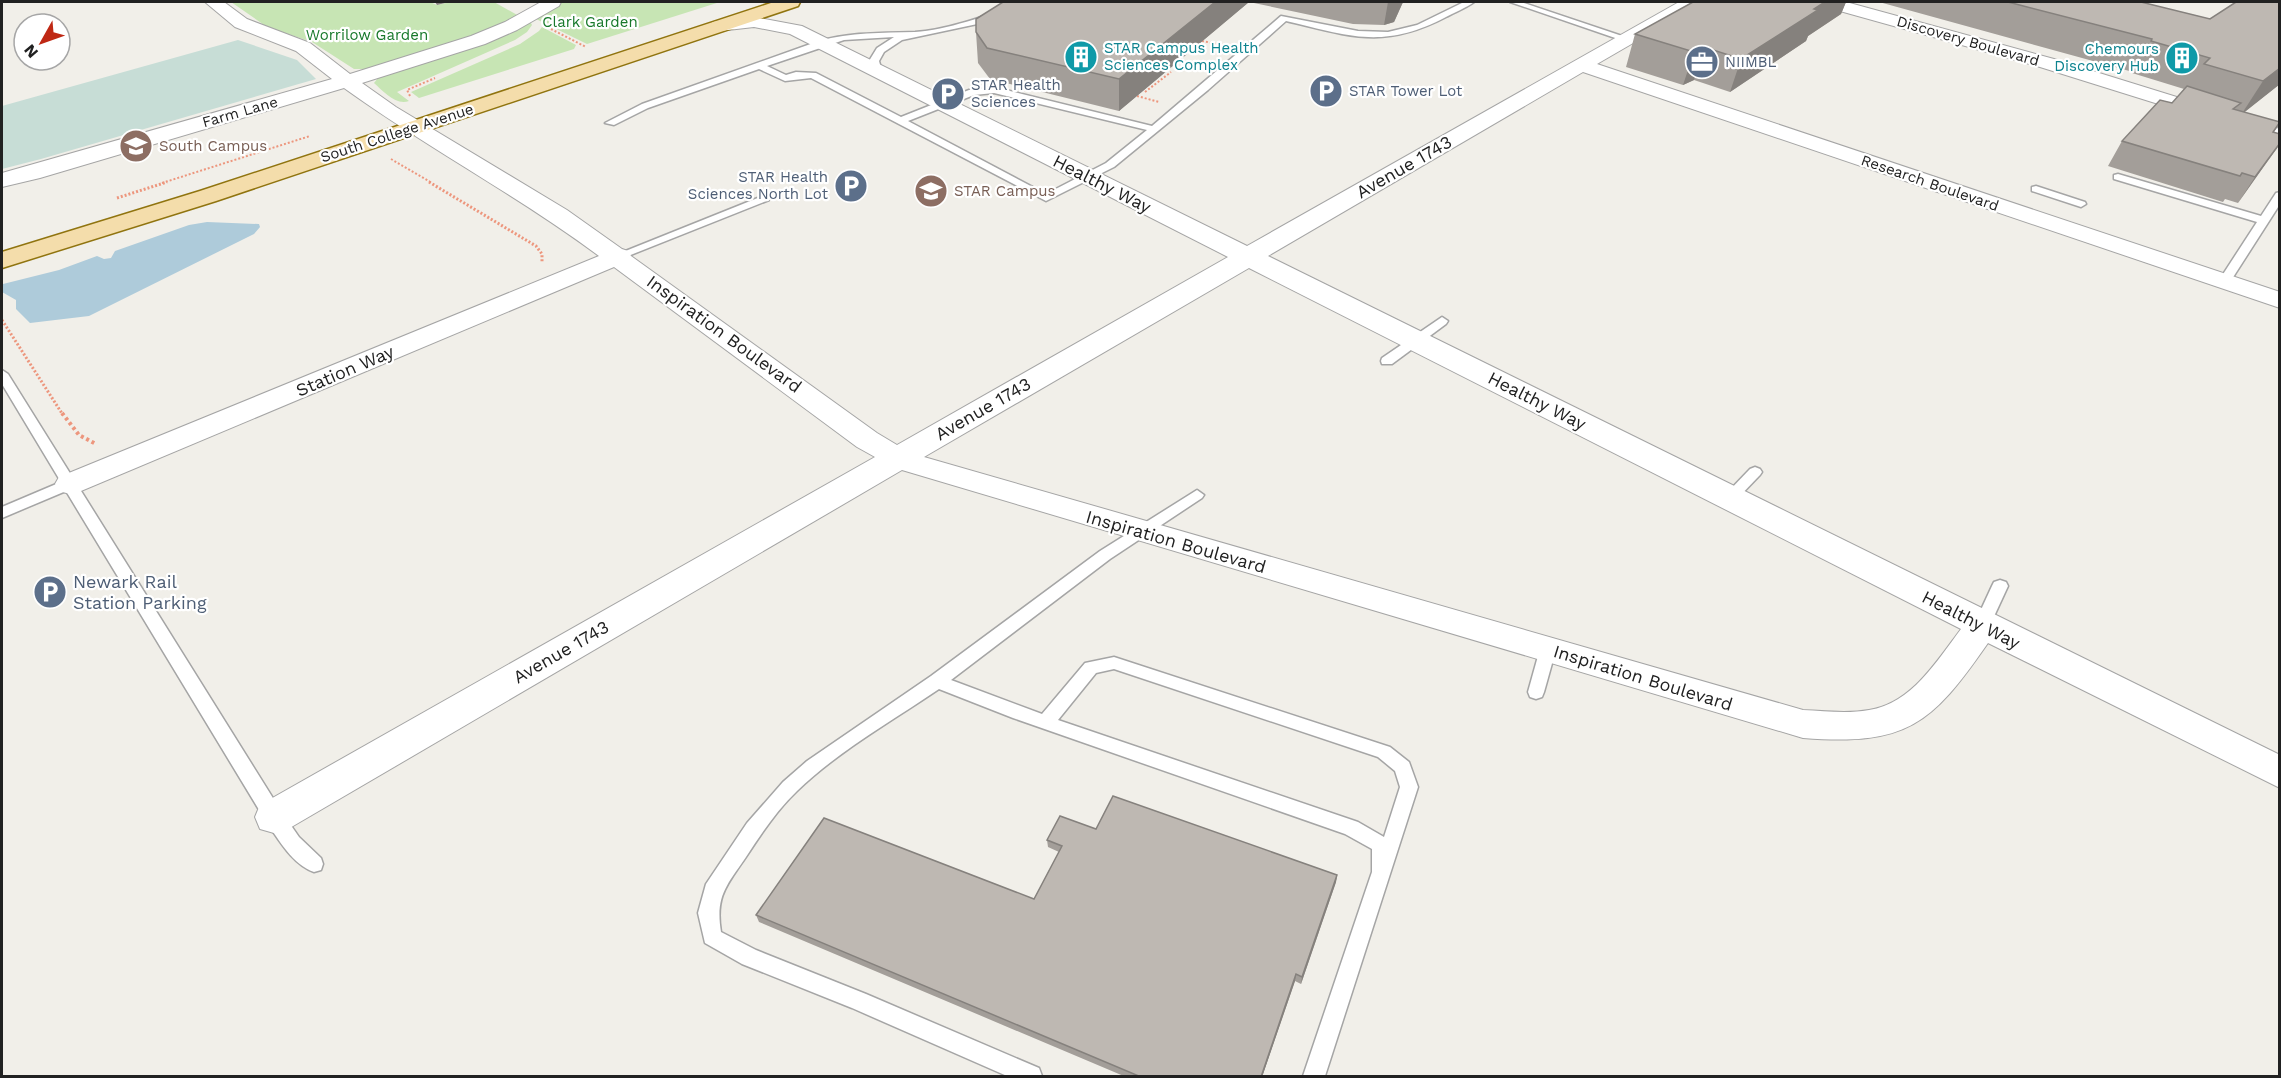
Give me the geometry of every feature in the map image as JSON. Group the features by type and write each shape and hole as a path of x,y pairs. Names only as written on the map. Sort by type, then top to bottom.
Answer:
{"main road":[{"name":"South College Avenue","path":"2,260 101,231 754,2"},
{"name":"South College Avenue","path":"2,247 788,3"}],"street":[{"path":"214,2 241,23 303,47 347,81 408,122"},
{"name":"Farm Lane","path":"2,180 462,46 511,26 553,2"},
{"name":"Avenue 1743","path":"274,817 1691,2"},
{"name":"Discovery Boulevard","path":"1828,2 2047,63 2280,136"},
{"path":"788,3 781,15 795,30"},
{"name":"Healthy Way","path":"719,26 754,22 795,30 2280,773"},
{"name":"Research Boulevard","path":"1580,65 2280,301"},
{"name":"Inspiration Boulevard","path":"408,122 509,183 619,256 867,440 898,458 934,471 1803,724 1841,729 1865,727 1898,718 1922,703 1942,681 1982,625"},
{"name":"Station Way","path":"70,484 619,256"}],"lane":[{"path":"877,72 874,61 880,50 899,39 913,34 979,21 1032,2"},
{"path":"759,65 785,78 796,75 813,75 1046,198 1110,165 1214,81 1284,18 1360,33 1392,34 1410,30 1470,2"},
{"path":"1514,2 1627,39"},
{"path":"610,123 645,106 822,43 844,37 913,34"},
{"path":"900,121 972,92 994,90 1155,129"},
{"path":"2118,177 2264,220"},
{"path":"2036,189 2081,204"},
{"path":"2224,282 2280,195"},
{"path":"619,256 765,198"},
{"path":"1387,361 1442,321"},
{"path":"2,374 274,817 292,843 314,864"},
{"path":"1730,498 1755,471"},
{"path":"2,513 70,484"},
{"path":"1030,1077 859,1002 749,957 712,937 708,913 713,890 754,830 789,787 813,766 937,681 1105,555 1197,495"},
{"path":"1982,625 2000,586"},
{"path":"1536,692 1548,649"},
{"path":"1046,722 1091,668 1114,663 1384,752 1403,767 1409,787 1314,1077"},
{"path":"937,681 1046,722 1352,828 1381,844 1382,872"}],"path":[{"path":"526,17 586,47"},
{"path":"1203,41 1225,45"},
{"path":"1145,92 1171,72"},
{"path":"1137,96 1165,103"},
{"path":"114,199 315,134"},
{"path":"387,157 536,246 542,254 542,263"},
{"path":"2,320 70,426 90,442 102,446"}],"green space":[{"name":"Worrilow Garden","path":"231,2 430,2 437,5 450,2 494,2 519,16 457,43 368,69 354,69 312,42 267,27"},
{"name":"Clark Garden","path":"561,2 720,2 587,44 534,18"},
{"path":"529,19 532,25 527,32 515,40 397,92 409,101 395,100 374,83 378,78"},
{"path":"542,27 576,45 574,49 419,98 411,92 520,44"}],"shaded area":[{"path":"238,40 297,60 316,79 2,169 2,106"},
{"path":"207,222 259,224 260,227 254,234 89,316 30,323 16,309 16,300 2,292 3,284 59,270 97,256 104,259 111,258 115,251 189,225"}],"building":[{"path":"1003,2 1215,2 1119,79 987,48 976,32 976,19"},
{"path":"1693,2 1825,2 1814,9 1818,10 1741,59 1704,47 1694,52 1635,34"},
{"path":"2008,2 2141,2 2210,19 2236,2 2280,2 2280,68 2263,81 2204,64 2210,58 2151,41 2152,39"},
{"path":"2187,86 2241,103 2233,109 2280,122 2273,132 2280,134 2280,143 2255,177 2242,173 2240,176 2122,141 2160,100 2172,103"},
{"path":"1113,796 1337,875 1302,977 1296,974 1261,1077 1141,1077 756,915 824,818 1034,899 1062,846 1047,840 1060,816 1096,829"}],"place":[{"name":"STAR Campus Health Sciences Complex","path":"1081,57"},
{"name":"Chemours Discovery Hub","path":"2182,58"},
{"name":"NIIMBL","path":"1702,62"},
{"name":"STAR Tower Lot","path":"1326,91"},
{"name":"STAR Health Sciences","path":"948,94"},
{"name":"South Campus","path":"136,146"},
{"name":"STAR Health Sciences North Lot","path":"851,186"},
{"name":"STAR Campus","path":"931,191"},
{"name":"Newark Rail Station Parking","path":"50,592"}]}
